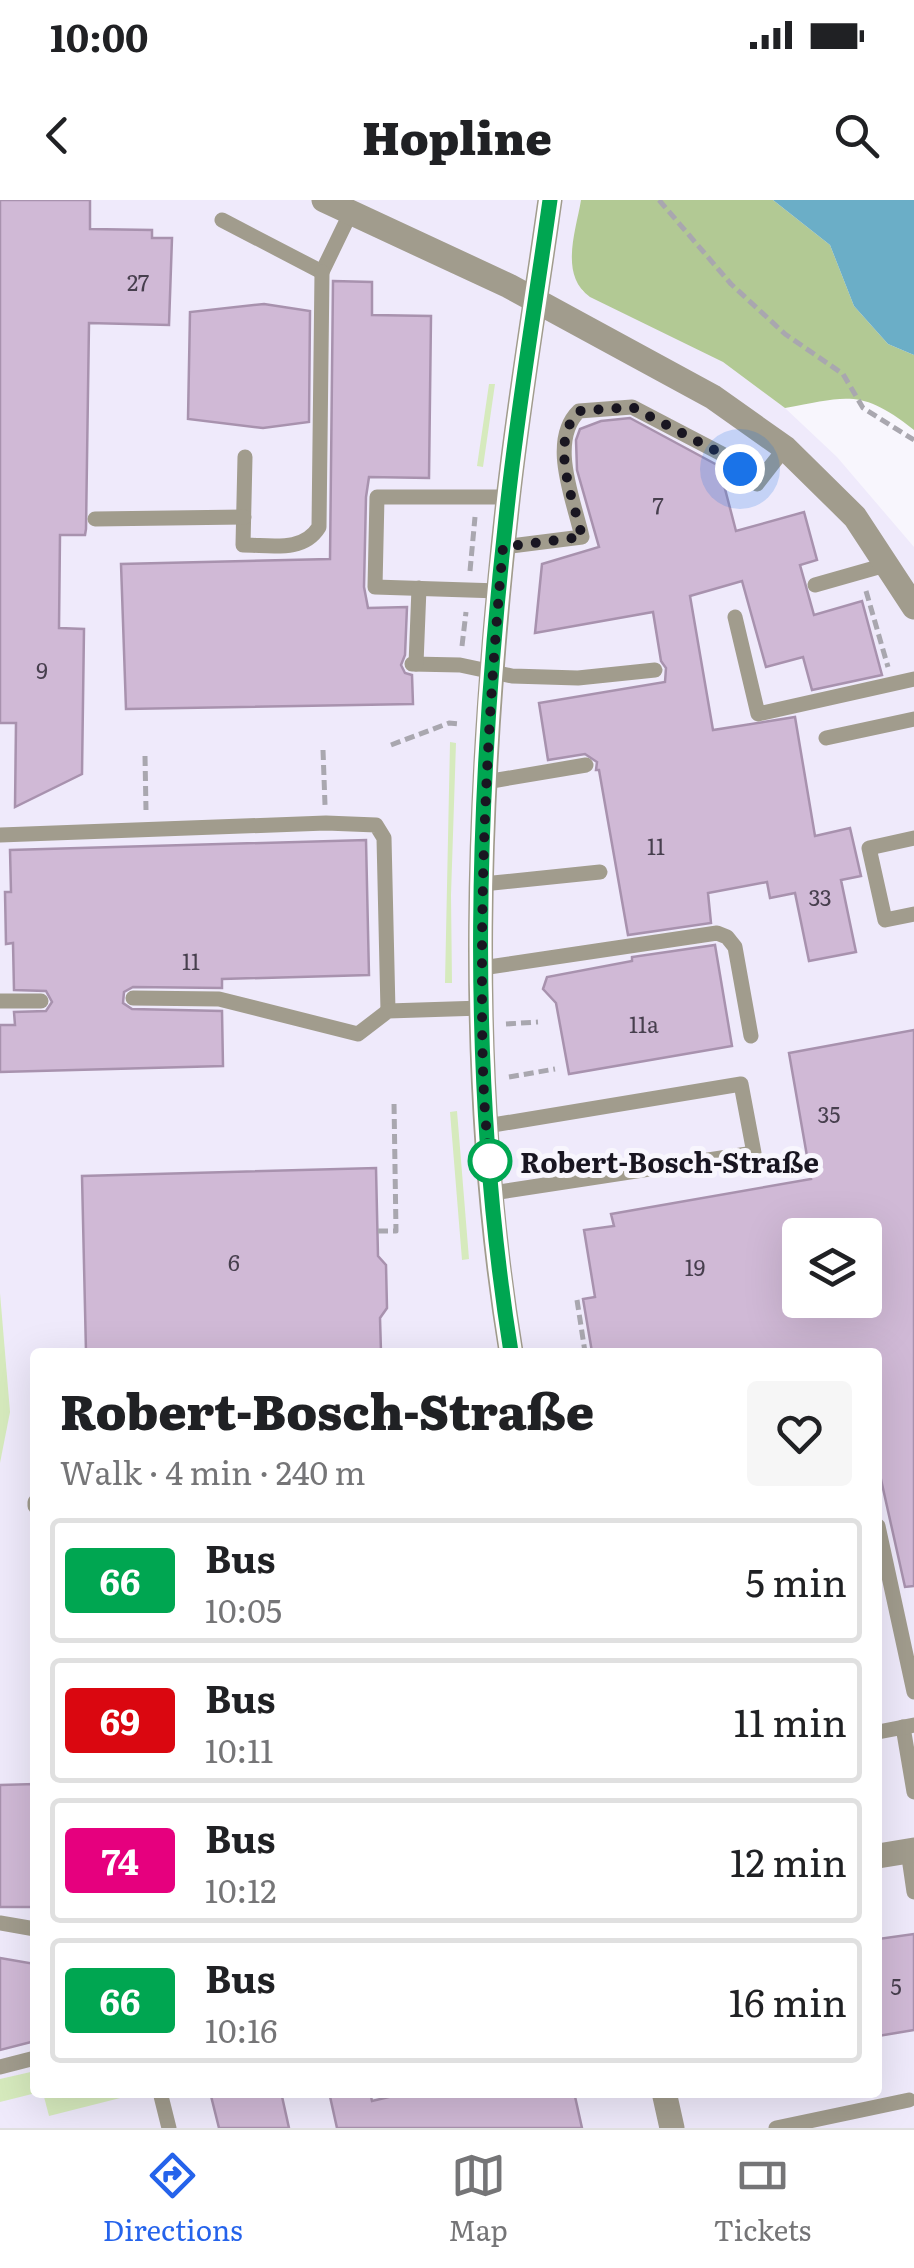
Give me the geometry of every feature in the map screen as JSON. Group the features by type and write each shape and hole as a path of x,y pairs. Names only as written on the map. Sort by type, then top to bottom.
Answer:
{"street":[{"path":"324,200 536,302 713,397 785,448 855,517 914,607"},
{"path":"511,1348 487,1126 482,1008 486,782 508,497 550,200"},
{"path":"882,1855 911,1851"},
{"path":"665,2098 672,2128"}],"lane":[{"path":"245,457 244,544 298,545 312,538 319,526 322,272 350,214"},
{"path":"222,220 322,272"},
{"path":"503,547 582,537 563,448 566,432 579,411 632,407 722,454 757,484 785,448"},
{"path":"499,591 374,587 377,497 508,497"},
{"path":"94,518 244,517"},
{"path":"815,584 888,564"},
{"path":"420,588 414,664 578,678 655,670"},
{"path":"735,616 758,714 914,679"},
{"path":"826,738 914,719"},
{"path":"486,782 586,765"},
{"path":"0,835 367,822 381,829 384,838 388,1011"},
{"path":"914,838 869,848 886,920 914,914"},
{"path":"483,884 600,872"},
{"path":"482,968 717,933 735,947 751,1036"},
{"path":"132,998 219,1000 358,1034 388,1011 482,1008"},
{"path":"0,1001 41,1001"},
{"path":"487,1126 742,1084 754,1153 492,1193"},
{"path":"882,1544 914,1692"},
{"path":"882,1731 909,1726 914,1792"},
{"path":"911,1851 914,1892"},
{"path":"0,1923 30,1928"},
{"path":"0,2067 30,2059"},
{"path":"162,2098 169,2128"},
{"path":"776,2128 909,2100"}],"path":[{"path":"660,200 732,284 785,334 843,374 863,408 914,440"},
{"path":"860,572 893,684"},
{"path":"391,745 449,723 461,724"},
{"path":"323,750 326,823"},
{"path":"145,756 146,828"},
{"path":"504,1024 538,1022"},
{"path":"506,1077 555,1069"},
{"path":"378,1231 396,1231 394,1102"},
{"path":"576,1300 583,1320 584,1348"}],"shaded area":[{"path":"0,200 581,200 572,252 582,291 723,362 785,408 837,457 914,547 914,2128 0,2128"}],"green space":[{"path":"581,200 773,200 830,245 854,306 888,344 914,355 914,430 880,407 853,399 785,408 723,362 590,297 581,288 572,265"},
{"path":"489,384 495,384 483,467 477,466"},
{"path":"450,742 456,743 452,983 445,983"},
{"path":"457,1111 469,1259 462,1260 450,1112"},
{"path":"0,1293 10,1412 0,1463"},
{"path":"30,2072 30,2094 0,2102 0,2079"},
{"path":"44,2098 120,2098 49,2116"}],"water":[{"path":"773,200 914,200 914,355 888,344 854,306 830,245"}],"building":[{"path":"0,200 90,200 90,229 152,230 152,238 172,238 169,325 89,323 86,529 85,535 60,535 59,628 84,629 82,774 15,807 16,723 0,723"},
{"path":"333,281 372,282 372,315 431,316 429,478 369,477 366,497 364,587 368,608 407,607 401,665 405,673 412,675 413,704 126,709 121,564 330,559"},
{"path":"264,304 310,311 309,422 263,428 188,419 190,312"},
{"path":"630,418 719,466 736,531 804,512 817,560 800,565 814,615 862,601 882,675 812,690 803,657 766,667 742,581 690,596 713,730 795,717 815,836 850,828 861,876 841,880 856,952 809,961 795,893 770,898 767,882 708,893 711,923 628,935 597,762 585,754 548,760 539,703 665,682 666,668 661,661 653,612 535,633 542,564 599,547 577,470 576,440 580,429 601,421"},
{"path":"366,840 369,975 222,979 222,988 133,987 124,992 123,1003 132,1009 222,1011 223,1066 0,1072 0,1025 15,1025 14,1012 46,1011 52,1002 46,991 14,990 13,943 6,944 5,892 11,892 10,850"},
{"path":"715,945 732,1046 569,1074 556,1003 543,989 547,977 632,961 632,957"},
{"path":"914,1030 914,1586 905,1587 882,1484 882,1348 591,1348 583,1299 595,1297 584,1230 614,1226 611,1214 811,1179 789,1053"},
{"path":"376,1168 378,1256 386,1265 387,1308 380,1318 381,1348 86,1348 82,1176"},
{"path":"30,1784 30,1907 0,1907 0,1785"},
{"path":"914,1934 914,2030 882,2035 882,1938"},
{"path":"0,1958 30,1963 30,2042 0,2050"},
{"path":"212,2098 282,2098 289,2128 219,2128"},
{"path":"330,2098 575,2098 582,2128 337,2128"}],"bus line":[{"name":"66","path":"511,1348 492,1193 482,1008 486,782 508,497 550,200"}],"place":[{"name":"Robert-Bosch-Straße","path":"490,1161"}],"route":[{"path":"490,1161 482,1008 483,884 492,672 503,547 582,537 563,448 566,432 579,411 632,407 722,454 740,469"}]}
